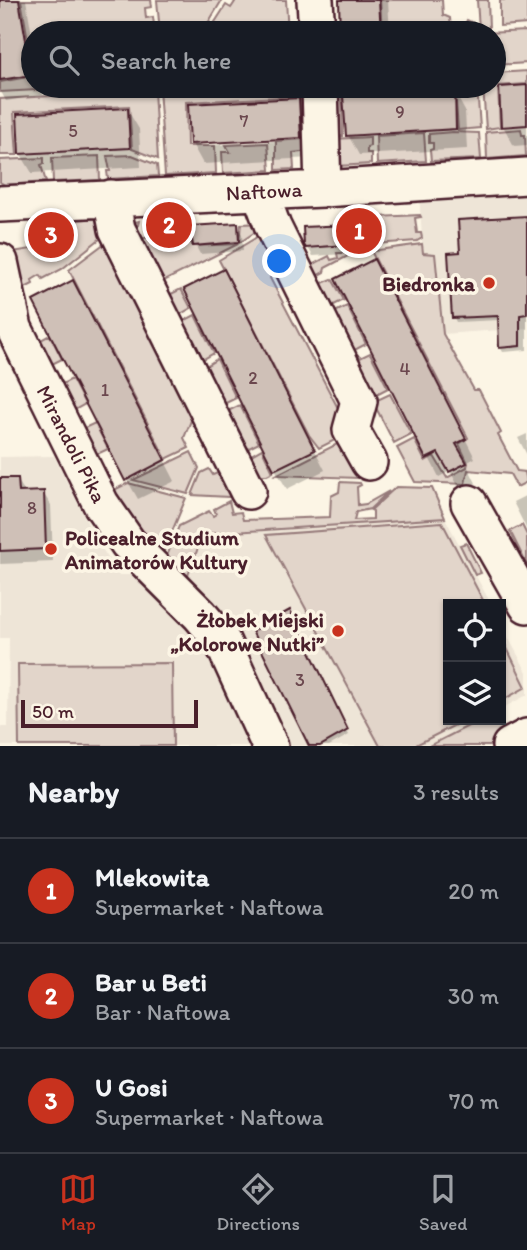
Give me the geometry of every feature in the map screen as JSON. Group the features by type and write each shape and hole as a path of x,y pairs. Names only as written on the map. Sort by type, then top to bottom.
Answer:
{"street":[{"path":"315,0 316,21"},
{"path":"320,98 323,189"},
{"name":"Naftowa","path":"0,204 323,189 527,176"},
{"path":"260,192 273,227 359,401 351,430 369,462"},
{"path":"111,198 117,229 248,491"},
{"name":"Mirandoli Pika","path":"0,262 14,328 101,504 128,543 201,615 222,641 270,746"},
{"path":"469,503 527,605"},
{"path":"510,746 527,737"}],"shaded area":[{"path":"21,0 151,0 152,7 145,8 146,18 153,17 154,21 25,21"},
{"path":"157,0 222,0 209,21 159,21"},
{"path":"233,0 286,0 287,21 216,21 226,5 231,8 235,2"},
{"path":"380,0 442,0 443,15 450,18 450,21 381,21"},
{"path":"477,0 488,0 489,21 478,21"},
{"path":"500,0 527,0 527,24 506,26 506,21 500,21"},
{"path":"527,31 527,63 506,64 506,32"},
{"path":"527,71 527,84 506,85 506,72"},
{"path":"21,78 21,91 0,92 0,82"},
{"path":"154,98 158,159 132,149 129,106 14,112 17,155 0,155 0,99"},
{"path":"160,98 262,98 186,102 187,146 215,146 216,173 165,176"},
{"path":"300,98 315,98 318,150 293,153 294,169 276,170 276,141 302,139"},
{"path":"331,98 342,98 343,136 333,137"},
{"path":"456,98 478,98 480,128 458,130"},
{"path":"484,98 499,98 500,127 486,129"},
{"path":"521,129 522,135 525,135 526,156 487,159 486,132"},
{"path":"424,133 426,161 377,164 376,136"},
{"path":"479,133 481,159 431,161 430,150 433,149 433,143 429,143 429,134"},
{"path":"370,137 367,153 371,153 371,164 337,166 333,139"},
{"path":"268,143 270,170 223,173 222,152 230,152 226,145"},
{"path":"132,155 157,165 158,176 108,179 107,171 110,171 107,156"},
{"path":"99,156 100,180 53,182 52,158"},
{"path":"44,158 44,164 41,165 46,182 5,185 0,182 0,160"},
{"path":"527,191 527,328 443,334 435,254 423,253 419,193"},
{"path":"421,217 415,218 417,233 421,233 422,238 417,241 375,244 373,220 355,221 355,218"},
{"path":"104,218 111,230 62,269 43,279 40,275 32,280 33,284 19,291 12,252 32,249 32,230 35,228 38,248 69,246 68,225 57,225 56,221"},
{"path":"139,221 137,229 143,238 186,236 186,243 192,243 192,246 238,244 160,283 132,223"},
{"path":"263,223 264,226 239,243 241,224"},
{"path":"267,231 280,257 270,278 340,412 341,437 319,448 309,435 219,260"},
{"path":"113,237 198,403 184,438 189,448 166,459 69,270"},
{"path":"422,244 423,253 435,254 443,334 474,390 479,390 517,471 525,472 527,482 517,487 510,474 468,470 465,484 415,482 397,448 414,439 425,461 434,456 447,478 467,467 468,463 459,444 468,438 371,251"},
{"path":"367,246 325,268 324,272 311,279 306,268 329,256 331,260 338,258 337,253 350,253 351,249"},
{"path":"332,279 344,300 326,309 315,286"},
{"path":"181,289 191,308 177,316 167,296"},
{"path":"347,306 366,344 349,353 329,315"},
{"path":"195,315 214,353 200,361 180,323"},
{"path":"50,335 62,359 46,367 34,344"},
{"path":"370,353 388,388 371,397 351,358 358,355 360,358"},
{"path":"217,359 236,398 222,405 203,368"},
{"path":"72,379 85,404 69,413 56,387"},
{"path":"390,394 411,434 394,443 373,402"},
{"path":"240,405 259,443 245,450 226,412"},
{"path":"95,423 108,449 91,457 78,431"},
{"path":"343,441 353,459 358,478 276,475"},
{"path":"262,449 273,472 257,475 248,457"},
{"path":"191,452 199,468 188,494 133,480"},
{"path":"54,456 94,536 119,575 144,575 203,638 253,746 0,746 0,727 8,727 9,638 0,638 0,457"},
{"path":"229,468 241,491 229,497 192,495 201,473 209,469 213,475"},
{"path":"340,482 360,483 357,487 358,505 366,504 389,491 370,509 356,512 354,520 373,519 371,510 396,487 432,488 445,518 203,534 186,581 165,561 179,526 209,511 213,516 216,514 214,509 229,501 232,513 241,512 243,520 330,517 331,496 339,492"},
{"path":"128,483 186,498 161,558 110,492"},
{"name":"Żłobek Miejski „Kolorowe Nutki”","path":"445,518 488,599 443,599 443,725 470,725 429,746 283,746 186,581 202,535"},
{"path":"442,522 482,599 443,599 443,725 455,725 414,746 380,746 266,535"},
{"path":"522,525 527,535 527,565 510,531"},
{"path":"466,543 481,573 475,575 460,545"},
{"path":"506,633 527,672 527,695 506,706"},
{"path":"506,646 526,687 506,698"},
{"path":"172,663 173,746 19,746 18,664"},
{"path":"470,725 502,725 508,736 490,746 429,746"}],"building":[{"path":"0,0 19,0 23,21 21,77 0,80"},
{"path":"339,0 379,0 380,21 340,21"},
{"path":"527,85 527,125 501,127 500,98 506,98 506,86"},
{"path":"299,98 301,138 190,144 188,104"},
{"path":"343,98 455,98 456,129 346,136"},
{"path":"128,108 130,148 19,154 17,114"},
{"name":"Biedronka","path":"527,216 527,314 520,315 520,346 499,348 498,316 452,318 448,253 460,252 458,220"},
{"path":"238,223 239,242 193,246 190,226"},
{"path":"372,224 374,243 306,248 304,245 303,227"},
{"path":"374,259 466,439 456,444 467,463 449,472 438,453 426,459 335,279"},
{"path":"224,269 315,450 274,470 184,289"},
{"path":"73,280 165,460 125,481 33,301"},
{"path":"0,478 18,478 19,492 44,491 46,549 0,551"},
{"path":"290,610 348,730 320,746 309,746 252,631"}],"place":[{"name":"Bar u Beti","path":"169,225"},
{"name":"Mlekowita","path":"359,231"},
{"name":"U Gosi","path":"51,235"},
{"name":"Biedronka","path":"489,283"},
{"name":"Policealne Studium Animatorów Kultury","path":"51,549"},
{"name":"Żłobek Miejski „Kolorowe Nutki”","path":"338,631"}]}
